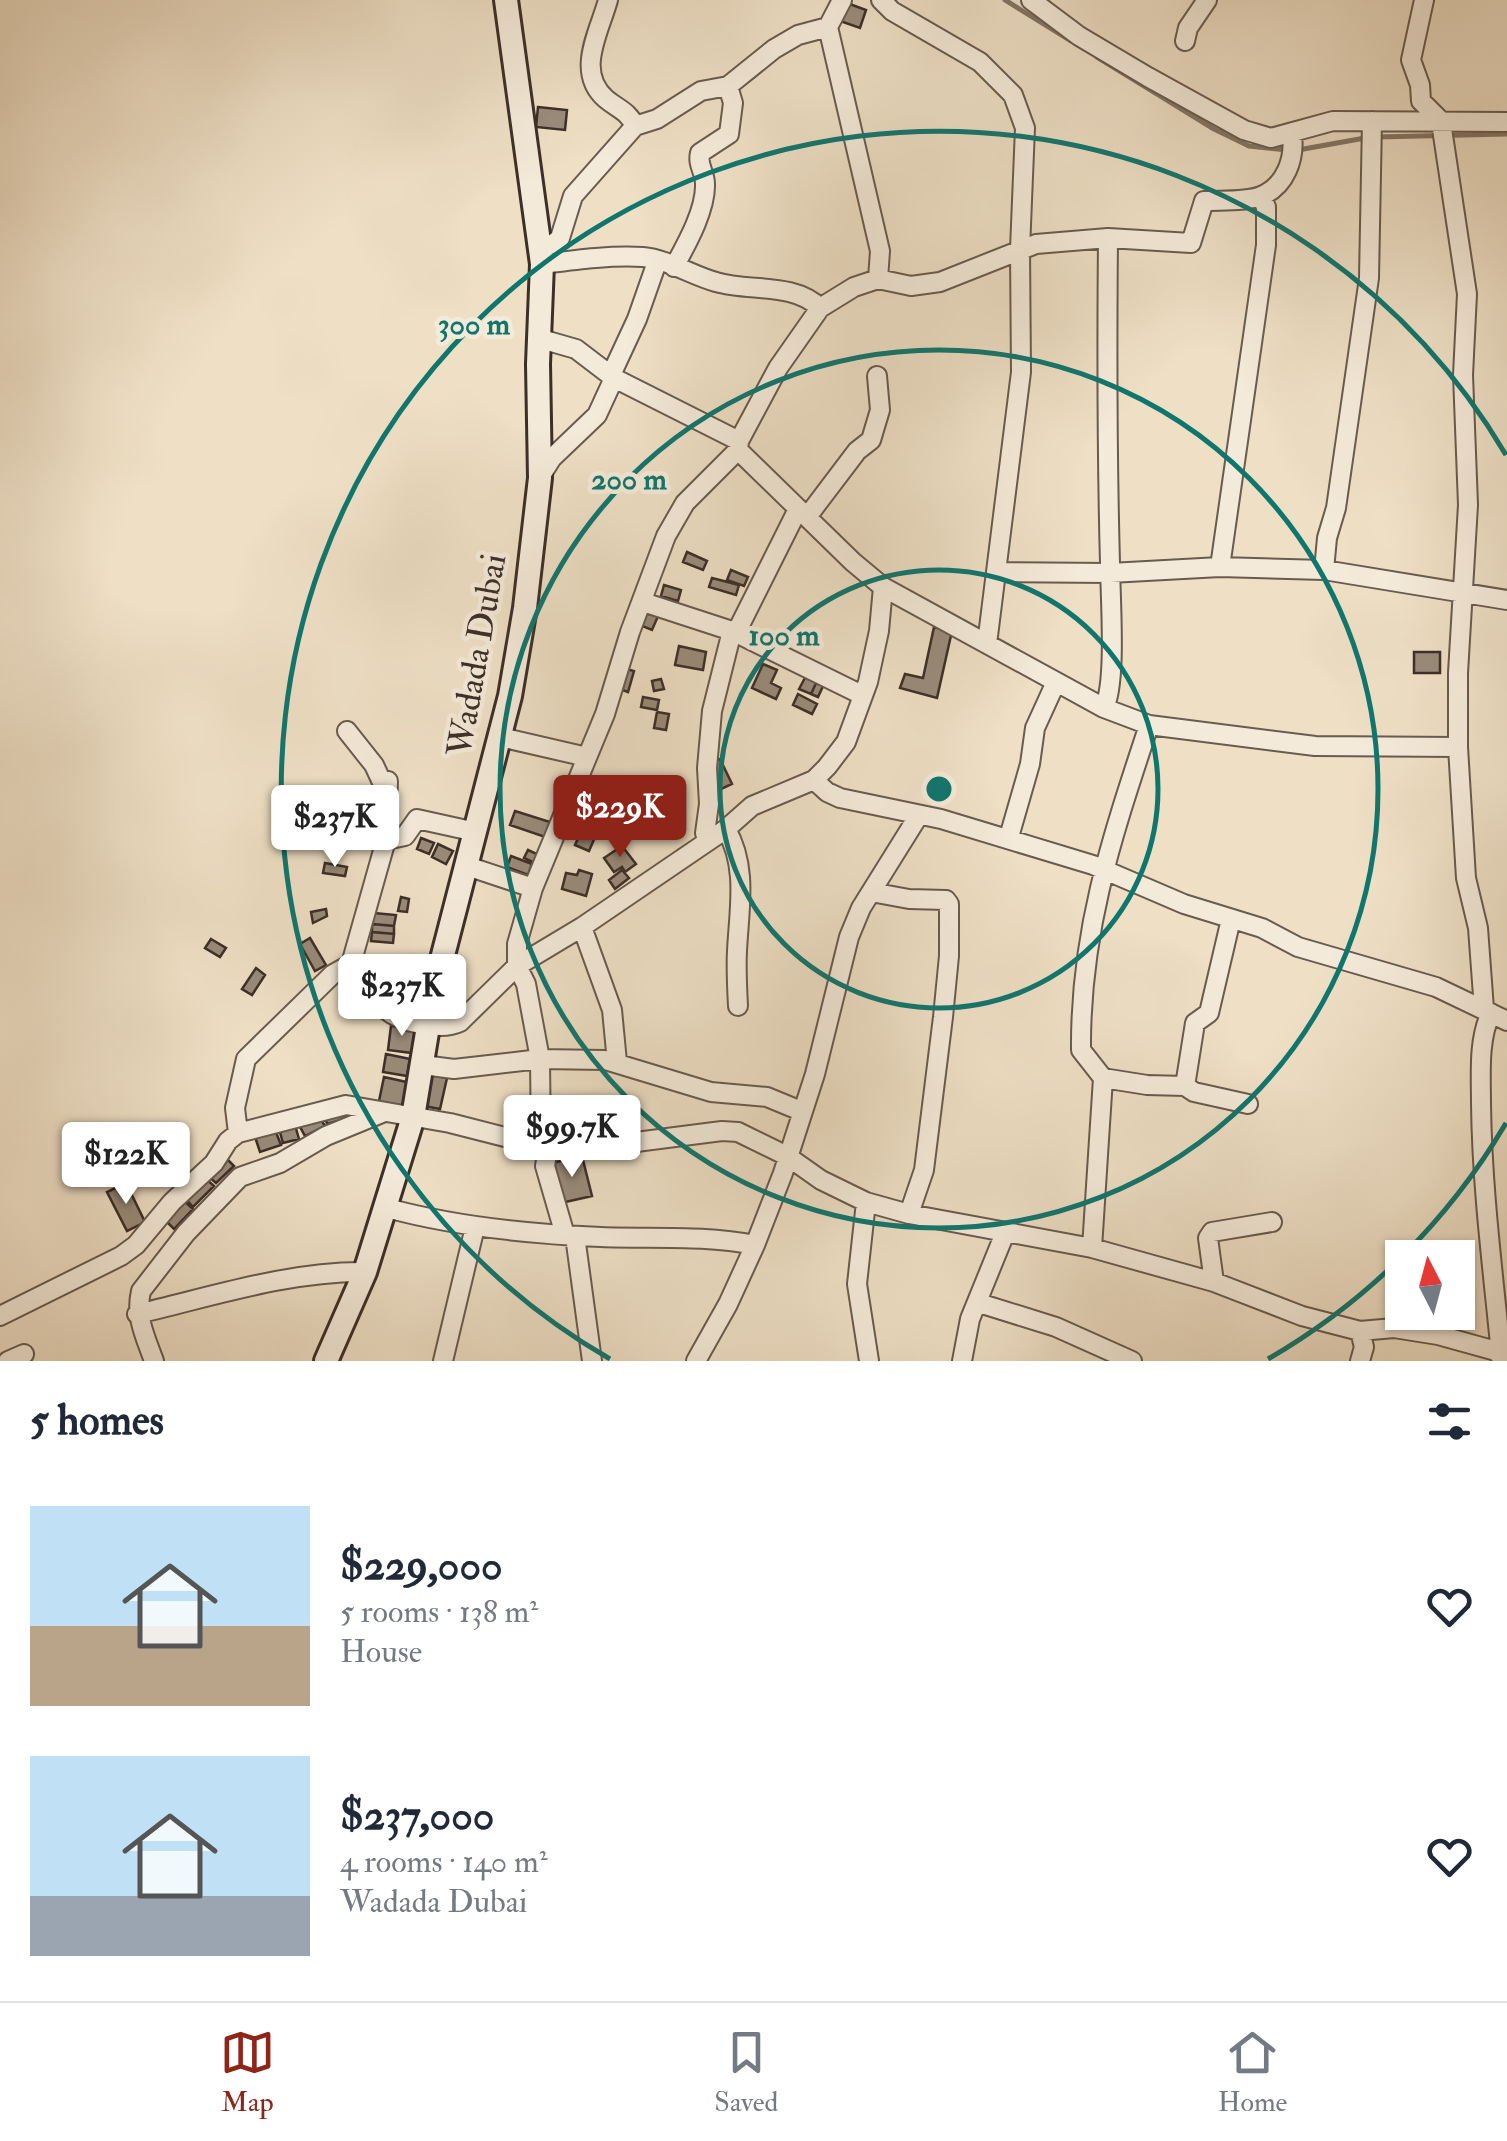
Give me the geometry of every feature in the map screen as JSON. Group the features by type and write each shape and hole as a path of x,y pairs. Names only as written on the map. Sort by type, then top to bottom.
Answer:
{"street":[{"path":"608,0 589,73 595,88 627,112 636,126"},
{"path":"842,0 828,27 880,252 878,279"},
{"path":"882,0 892,10 980,62 1012,95 1025,128 1020,372 987,644"},
{"path":"1031,0 1093,44 1244,130 1270,138 1333,120 1507,122"},
{"path":"1424,0 1411,60 1420,84 1421,101 1440,121 1466,294 1462,376 1468,505 1458,747 1466,878 1494,1014 1485,1030 1480,1076 1481,1153 1503,1358"},
{"path":"1185,41 1204,1"},
{"name":"Wadada Dubai","path":"326,1361 365,1272 413,1116 426,1025 510,696 525,608 540,478 540,256 509,4"},
{"path":"540,256 560,238 573,196 636,126 657,119 701,92 728,86 774,48 798,35 828,27"},
{"path":"540,478 552,458 597,415 638,320 703,200 705,179 698,162 700,153 729,134 733,103 728,86"},
{"path":"1324,570 1369,278 1372,121"},
{"path":"592,1361 570,1235 545,1166 540,1059 526,984 516,966 517,944 533,888 587,756 666,536 685,503 738,446 778,368 820,308 854,287 878,279 911,286 940,282 1036,244 1108,238 1190,243 1204,201 1262,196 1280,180 1290,166 1292,134"},
{"path":"1220,567 1266,245 1266,207 1262,196"},
{"path":"1104,708 1110,671 1108,238"},
{"path":"540,256 644,257 744,289 788,292 805,297 820,308"},
{"path":"540,339 576,348 613,376 738,446 883,587 1104,708 1150,725 1314,746 1458,747"},
{"path":"708,840 705,832 712,711 734,632 803,513 857,450 871,440 880,410 877,376"},
{"path":"998,572 1110,573 1220,567 1324,570 1507,600"},
{"path":"351,964 382,1010 396,1019 451,1026 460,1022 516,966 582,927 726,829 752,806 814,780 846,742 879,631 883,587"},
{"path":"642,602 734,632 862,695"},
{"path":"1009,838 1036,728 1056,682"},
{"path":"1092,1248 1103,1078 1081,1050 1080,1000 1089,928 1102,870 1150,725"},
{"path":"238,1134 235,1108 246,1059 333,974 351,964 386,840 388,781 381,780 347,730"},
{"path":"500,737 587,756"},
{"path":"814,780 840,798 1009,838 1102,870 1184,904 1262,928 1315,952 1436,986 1494,1014"},
{"path":"696,1361 755,1245 815,1074 849,937 871,892 919,815"},
{"path":"386,840 406,836 417,818 476,832"},
{"path":"726,829 736,848 742,907 737,953 738,1006"},
{"path":"467,866 533,888"},
{"path":"871,892 946,900 949,904 949,956 924,1170 909,1214"},
{"path":"1185,1086 1195,1023 1210,1013 1232,920"},
{"path":"582,927 612,1010 616,1062"},
{"path":"423,1066 454,1070 540,1059 616,1062 681,1085 767,1097 801,1111"},
{"path":"1103,1078 1185,1086 1212,1097 1248,1104"},
{"path":"0,1316 136,1245 172,1202 214,1163 228,1140 346,1105 382,1114 413,1116 544,1148 589,1148 722,1130 738,1132 866,1202 909,1214 1092,1248 1214,1282 1302,1316 1360,1332 1394,1328 1438,1335 1503,1358"},
{"path":"154,1361 137,1314 142,1291 186,1233 240,1177 280,1163 326,1136 382,1114"},
{"path":"866,1202 858,1284 870,1361"},
{"path":"386,1208 475,1227 570,1235 696,1238 755,1245"},
{"path":"1214,1282 1208,1238 1212,1232 1272,1222"},
{"path":"443,1361 475,1227"},
{"path":"962,1361 964,1338 1004,1233"},
{"path":"137,1314 292,1278 365,1272"},
{"path":"979,1303 1056,1327 1104,1356 1132,1361"},
{"path":"1360,1332 1364,1348 1360,1361"}],"building":[{"path":"847,3 866,10 860,28 840,21"},
{"path":"538,107 567,110 565,130 536,127"},
{"path":"687,552 707,561 703,570 683,562"},
{"path":"731,570 748,577 744,586 727,580"},
{"path":"712,578 739,585 736,595 709,587"},
{"path":"664,585 681,590 678,601 661,596"},
{"path":"642,607 659,614 652,630 635,623"},
{"path":"934,627 952,631 937,698 900,688 905,674 923,678"},
{"path":"679,646 706,652 703,670 675,665"},
{"path":"1414,652 1440,652 1440,673 1414,673"},
{"path":"763,664 777,670 771,683 781,688 776,699 752,688"},
{"path":"623,668 634,671 628,692 617,688"},
{"path":"807,674 818,679 811,694 799,689"},
{"path":"661,679 664,689 654,691 652,681"},
{"path":"818,679 825,682 818,697 811,694"},
{"path":"798,694 817,704 812,714 793,705"},
{"path":"643,697 659,700 657,710 641,707"},
{"path":"657,712 669,714 666,730 654,728"},
{"path":"720,759 732,784 721,789 709,763"},
{"path":"347,791 349,812 332,814 330,792"},
{"path":"304,796 321,796 320,816 304,815"},
{"path":"515,811 550,822 545,837 510,825"},
{"path":"349,813 350,824 332,826 331,815"},
{"path":"632,813 640,832 618,840 611,821"},
{"path":"307,817 317,818 314,840 304,839"},
{"path":"361,817 371,820 365,841 355,838"},
{"path":"582,829 596,835 589,851 575,845"},
{"path":"421,838 434,843 429,854 417,849"},
{"path":"438,844 453,851 446,864 432,857"},
{"path":"622,846 636,864 625,872 622,867 614,872 604,858"},
{"path":"528,850 539,855 535,863 524,858"},
{"path":"511,856 532,864 528,875 507,867"},
{"path":"325,863 347,867 345,876 323,873"},
{"path":"579,870 592,874 586,896 562,889 566,873 577,875"},
{"path":"622,870 629,878 615,889 609,880"},
{"path":"401,897 409,899 407,912 398,911"},
{"path":"326,909 327,916 313,923 311,912"},
{"path":"374,913 396,915 394,926 372,924"},
{"path":"372,924 394,926 394,934 372,932"},
{"path":"372,932 394,934 393,943 371,941"},
{"path":"310,938 326,965 315,971 300,944"},
{"path":"211,939 226,948 220,957 205,948"},
{"path":"256,968 265,975 252,995 242,989"},
{"path":"391,1026 415,1029 412,1053 388,1050"},
{"path":"386,1054 410,1059 407,1076 383,1072"},
{"path":"431,1075 447,1078 440,1109 424,1106"},
{"path":"384,1077 411,1083 406,1107 379,1101"},
{"path":"345,1108 348,1118 327,1124 324,1113"},
{"path":"318,1115 325,1126 305,1136 299,1125"},
{"path":"295,1125 299,1139 283,1143 279,1129"},
{"path":"274,1127 281,1145 260,1152 254,1134"},
{"path":"582,1156 592,1196 561,1203 552,1163"},
{"path":"225,1157 234,1166 216,1183 207,1175"},
{"path":"204,1177 214,1186 193,1207 184,1197"},
{"path":"126,1183 145,1222 127,1231 107,1192"},
{"path":"182,1199 193,1209 174,1229 163,1218"}],"waterway":[{"path":"1005,0 1071,41"},
{"path":"1097,57 1214,129 1249,146 1287,150"},
{"path":"1376,137 1507,134"},
{"path":"1298,150 1365,138"}]}
